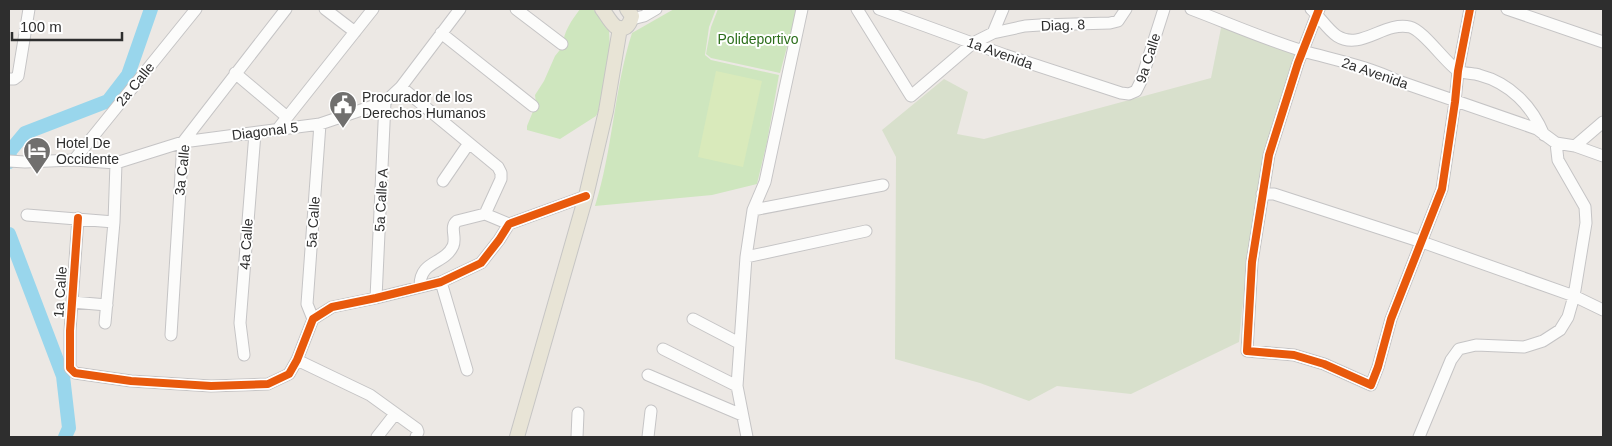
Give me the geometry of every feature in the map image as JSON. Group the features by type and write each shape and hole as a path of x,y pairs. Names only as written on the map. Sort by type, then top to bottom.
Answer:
{"main road":[{"path":"517,437 586,196 606,111 612,16 628,26 631,12"}],"street":[{"path":"9,80 18,76 29,9"},
{"name":"2a Calle","path":"74,160 196,9"},
{"name":"3a Calle","path":"171,335 183,142 235,72 286,9"},
{"path":"325,9 355,32"},
{"path":"277,130 373,9"},
{"name":"Diagonal 5","path":"9,161 74,160 116,163 183,142 320,124 386,102 401,87 460,9"},
{"path":"516,9 562,44"},
{"path":"631,12 644,16 656,9"},
{"path":"747,437 737,386 746,257 753,210 765,182 802,9"},
{"name":"Diag. 8","path":"857,9 911,96 973,43 993,34 1032,26 1110,23 1118,21 1126,9"},
{"name":"1a Avenida","path":"880,9 1037,66 1121,93"},
{"path":"993,34 1003,9"},
{"name":"9a Calle","path":"1121,93 1129,94 1136,91 1141,81 1164,9"},
{"name":"2a Avenida","path":"1191,9 1303,51 1379,72 1398,81 1536,129 1556,143"},
{"path":"1316,11 1269,154 1252,262 1247,350 1294,354 1324,364 1371,385 1391,319 1442,189 1456,102 1458,71 1470,9"},
{"path":"1507,9 1603,42"},
{"path":"1316,11 1325,24 1338,36 1350,40 1361,39 1384,29 1400,26 1412,27 1458,71 1480,75 1502,84 1524,102 1538,120 1544,134"},
{"path":"440,33 533,106"},
{"path":"235,72 287,118"},
{"path":"401,87 498,167 501,178 485,214"},
{"name":"5a Calle A","path":"376,298 386,102"},
{"path":"1575,146 1603,122"},
{"name":"5a Calle","path":"313,319 307,304 320,124"},
{"name":"4a Calle","path":"244,355 240,324 254,133"},
{"path":"443,181 469,143"},
{"path":"1419,437 1451,360 1459,349 1476,345 1524,347 1543,341 1560,330 1568,317 1574,296 1586,223 1585,207 1558,160 1556,143 1575,146 1603,156"},
{"path":"105,322 114,222 116,163"},
{"path":"753,210 883,185"},
{"path":"1262,194 1274,194 1422,242 1574,296 1603,310"},
{"path":"416,437 418,436 417,429 370,395 297,360 313,319 332,307 441,282 481,263 509,224 586,196"},
{"path":"420,286 421,274 449,252 454,244 454,223 485,214 509,224"},
{"path":"27,215 114,222"},
{"name":"1a Calle","path":"78,218 70,331 70,368 75,373 131,381 221,386 268,384 289,374 297,360"},
{"path":"746,257 866,230"},
{"path":"441,282 467,370"},
{"path":"72,302 107,305"},
{"path":"693,319 739,343"},
{"path":"663,349 737,386"},
{"path":"648,374 742,415"},
{"path":"648,437 651,411"},
{"path":"376,437 395,414"},
{"path":"577,437 578,414"}],"green space":[{"path":"580,9 593,9 609,30 610,50 601,106 596,116 560,139 527,130 536,104 535,95 544,81 555,56 563,46 568,26"},
{"path":"674,9 716,9 709,27 705,55 711,60 779,75 757,184 712,195 595,206 606,163 621,76 632,33"},
{"name":"Polideportivo","path":"718,9 797,9 780,73 711,58 706,54 711,27"},
{"path":"1222,23 1298,51 1257,205 1239,342 1131,394 1057,386 1029,401 980,383 895,359 896,157 882,130 944,79 968,92 957,134 984,139 1211,78"},
{"path":"716,71 762,81 743,167 698,157"}],"waterway":[{"path":"9,162 10,151 25,133 108,101 128,75 151,9"},
{"path":"9,234 63,376 69,428 65,437"}],"cycle path":[{"path":"1319,9 1298,63 1269,155 1252,262 1247,351 1294,355 1324,364 1371,385 1391,319 1442,189 1458,71 1470,9"},
{"path":"78,218 70,331 70,368 75,373 131,381 211,386 268,384 289,374 297,360 313,319 332,307 441,282 481,263 509,224 586,196"}],"place":[{"name":"Procurador de los Derechos Humanos","path":"343,129"},
{"name":"Hotel De Occidente","path":"37,175"}]}
